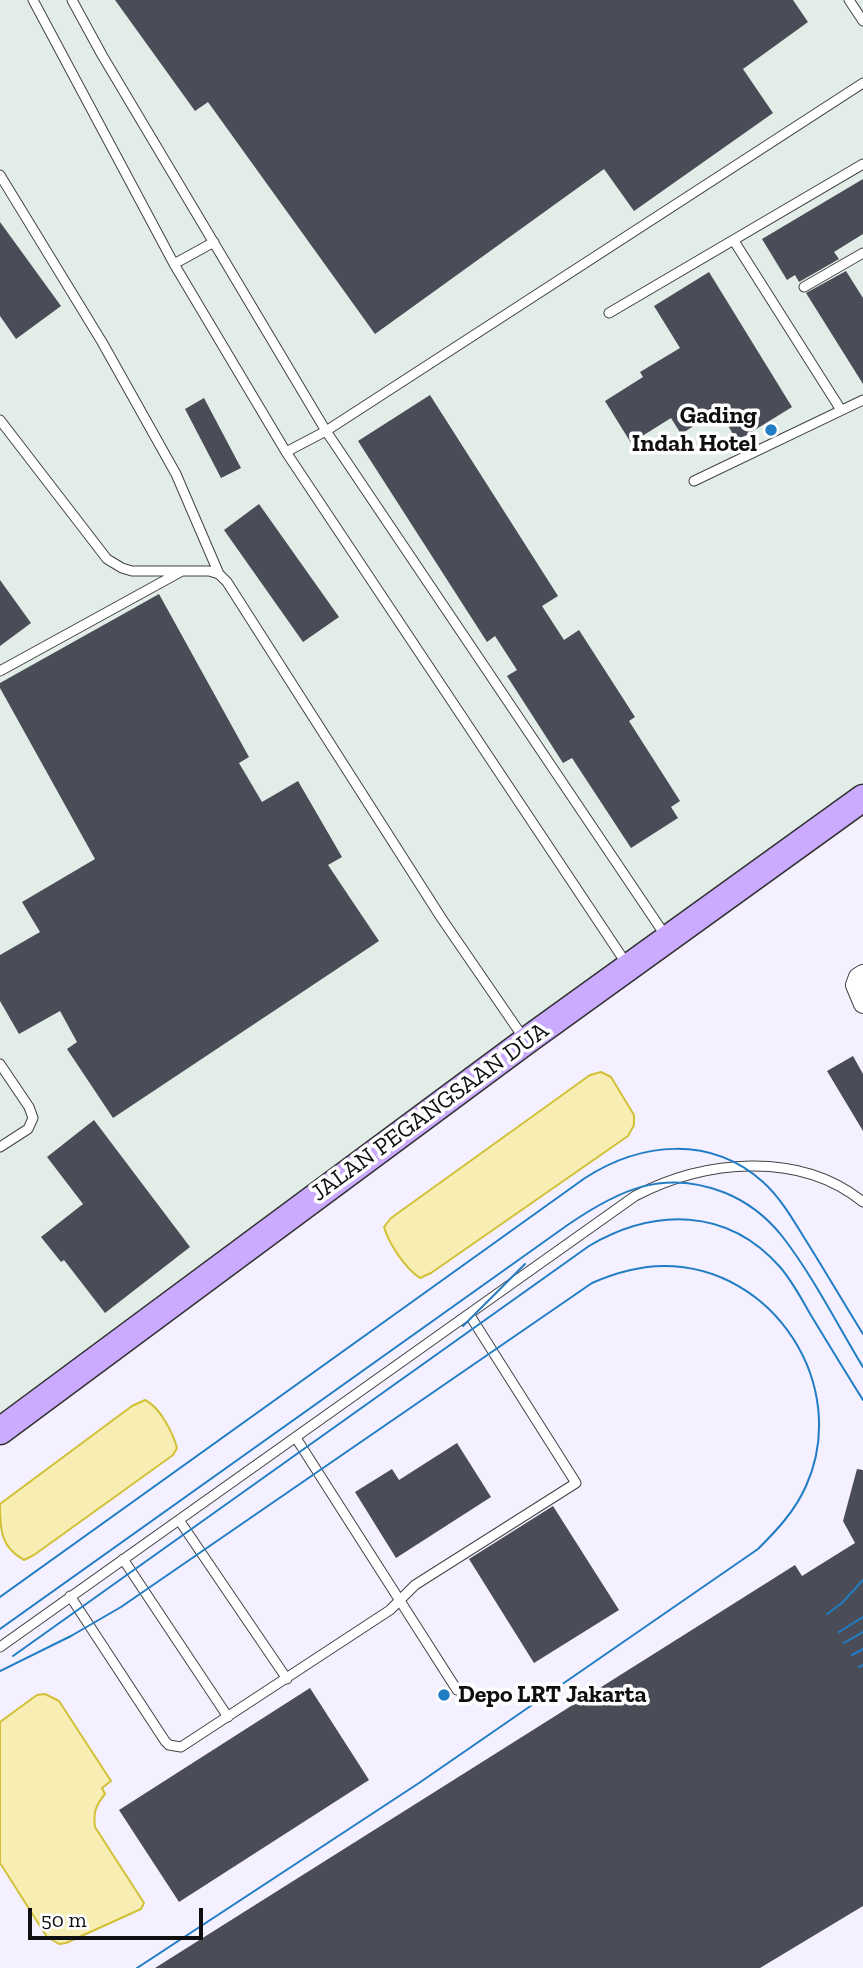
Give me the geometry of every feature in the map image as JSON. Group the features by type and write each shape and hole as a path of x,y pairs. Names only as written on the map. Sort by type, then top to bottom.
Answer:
{"main road":[{"name":"JALAN PEGANGSAAN DUA","path":"0,1430 526,1041 863,798"}],"street":[{"path":"861,975 855,985 863,1004"}],"lane":[{"path":"33,0 174,264 286,452 629,967"},
{"path":"72,0 326,431 668,938"},
{"path":"849,0 862,16"},
{"path":"286,452 326,431 863,83"},
{"path":"609,313 863,164"},
{"path":"0,175 102,342 176,474 219,574 227,582 434,907 526,1041"},
{"path":"734,241 841,410"},
{"path":"174,264 214,242"},
{"path":"804,287 863,253"},
{"path":"694,481 863,400"},
{"path":"0,420 107,559 132,571 185,570 219,574"},
{"path":"0,671 185,570"},
{"path":"0,1064 29,1107 33,1118 28,1129 0,1147"},
{"path":"0,1647 635,1196 680,1177 731,1167 784,1168 810,1173 829,1181 863,1202"},
{"path":"70,1596 169,1745 181,1747 390,1610 415,1585 576,1483 469,1314"},
{"path":"296,1438 457,1690"},
{"path":"179,1520 287,1679"},
{"path":"123,1559 229,1717"}],"shaded area":[{"path":"0,0 863,0 863,813 0,1435"},
{"path":"601,1072 611,1077 634,1115 634,1125 628,1136 431,1273 420,1278 414,1274 398,1255 386,1234 384,1227 391,1218 590,1075"},
{"path":"145,1400 156,1408 169,1428 177,1448 173,1455 34,1555 24,1560 16,1555 3,1536 0,1504 132,1406"},
{"path":"45,1694 59,1701 111,1781 102,1788 105,1794 96,1809 95,1827 144,1903 141,1909 59,1944 47,1937 0,1863 0,1722 37,1695"}],"building":[{"path":"115,0 793,0 808,22 743,69 773,113 634,211 604,169 375,334 208,102 195,111"},
{"path":"863,179 863,234 834,252 839,259 799,282 795,275 787,280 762,239"},
{"path":"0,222 61,306 16,339 0,316"},
{"path":"846,271 863,298 863,384 806,293"},
{"path":"709,272 792,407 737,441 719,410 681,434 671,418 631,443 605,401 643,377 640,372 680,348 654,306"},
{"path":"430,395 558,596 542,606 564,640 579,630 635,717 629,721 680,801 671,807 678,818 631,848 572,758 563,763 507,676 517,670 495,636 487,642 358,441"},
{"path":"204,398 241,468 221,478 185,409"},
{"path":"259,504 339,617 303,642 224,530"},
{"path":"0,580 31,623 0,646"},
{"path":"159,594 249,757 239,763 262,802 298,781 342,857 328,865 379,941 113,1118 67,1049 77,1042 60,1011 19,1034 0,1001 0,955 40,932 22,902 95,859 0,688 0,683"},
{"path":"853,1056 863,1074 863,1131 827,1071"},
{"path":"94,1120 190,1247 105,1313 64,1260 61,1262 41,1237 83,1204 47,1157"},
{"path":"457,1443 491,1497 396,1558 355,1492 392,1469 399,1480"},
{"path":"857,1469 863,1470 863,1906 760,1968 155,1968 795,1565 802,1576 855,1543 843,1521"},
{"path":"553,1506 619,1610 534,1663 469,1559"},
{"path":"310,1688 369,1780 179,1902 119,1810"}],"tram line":[{"path":"0,1597 585,1178 629,1157 652,1151 698,1151 721,1156 763,1182 789,1213 863,1334"},
{"path":"0,1629 569,1224 606,1201 642,1187 661,1183 701,1185 731,1196 762,1216 782,1236 804,1267 863,1367"},
{"path":"13,1656 589,1246 639,1225 664,1220 713,1224 737,1233 759,1247 789,1279 863,1400"},
{"path":"463,1326 525,1264"},
{"path":"0,1671 71,1636 121,1607 592,1283 609,1276 664,1266 704,1271 739,1286 769,1309 793,1338 810,1372 818,1409 817,1448 806,1486 791,1512 758,1549 419,1783 137,1968"},
{"path":"827,1614 842,1603 863,1580"},
{"path":"839,1632 863,1617"},
{"path":"844,1643 863,1632"},
{"path":"852,1655 863,1649"},
{"path":"859,1667 863,1665"}],"place":[{"name":"Gading Indah Hotel","path":"771,430"},
{"name":"Depo LRT Jakarta","path":"444,1695"}]}
